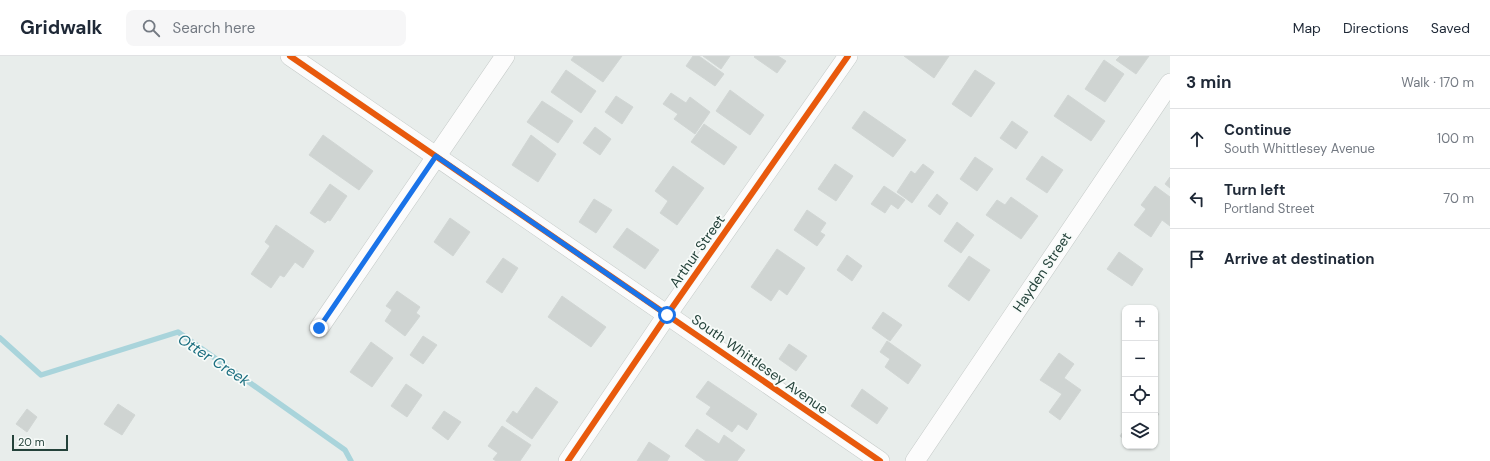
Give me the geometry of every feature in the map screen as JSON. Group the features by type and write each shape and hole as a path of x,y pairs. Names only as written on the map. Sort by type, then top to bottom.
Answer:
{"street":[{"name":"South Whittlesey Avenue","path":"290,56 880,461"},
{"path":"319,328 505,56"},
{"name":"Arthur Street","path":"568,461 667,315 848,56"},
{"name":"Hayden Street","path":"915,461 1170,83"}],"building":[{"path":"574,56 622,56 603,82 571,60"},
{"path":"693,56 699,56 724,74 715,86 686,66"},
{"path":"703,56 730,56 721,69"},
{"path":"778,56 786,61 777,73 754,57"},
{"path":"904,56 949,56 934,78"},
{"path":"1120,56 1149,56 1136,74 1116,60"},
{"path":"1104,60 1124,74 1105,102 1085,89"},
{"path":"566,70 596,91 581,113 551,92"},
{"path":"975,70 995,83 971,117 952,104"},
{"path":"730,90 764,115 750,135 716,111"},
{"path":"671,93 686,103 690,97 710,112 695,134 674,119 678,114 663,104"},
{"path":"1068,95 1105,121 1091,141 1054,116"},
{"path":"616,96 633,107 622,124 605,112"},
{"path":"542,101 573,121 558,143 527,122"},
{"path":"864,111 906,140 893,157 852,128"},
{"path":"1012,121 1028,132 1016,149 1000,138"},
{"path":"704,124 737,147 724,165 691,142"},
{"path":"595,127 611,139 600,155 583,143"},
{"path":"323,135 373,171 359,190 309,155"},
{"path":"531,135 556,154 538,182 512,165"},
{"path":"1042,156 1063,170 1047,193 1026,179"},
{"path":"975,157 993,169 977,191 960,179"},
{"path":"835,164 853,176 836,201 818,189"},
{"path":"923,164 934,172 912,203 897,192 911,171 915,174"},
{"path":"673,166 704,188 677,225 660,213 668,201 655,191"},
{"path":"1170,177 1170,188 1165,184"},
{"path":"330,184 347,196 330,221 328,220 325,223 310,213"},
{"path":"884,186 905,200 898,209 891,204 885,213 871,204"},
{"path":"1155,186 1170,197 1170,226 1162,220 1151,237 1134,225 1146,209 1141,205"},
{"path":"937,194 948,203 940,215 928,206"},
{"path":"1011,197 1038,216 1021,239 986,215 997,200 1005,205"},
{"path":"594,199 612,210 596,233 579,222"},
{"path":"807,210 826,223 820,232 825,235 817,246 794,230"},
{"path":"450,218 470,232 453,256 434,242"},
{"path":"957,222 974,235 961,253 944,241"},
{"path":"276,225 314,251 303,268 295,262 284,277 280,275 271,288 251,274 270,246 265,242"},
{"path":"627,228 659,250 645,269 613,247"},
{"path":"777,249 805,268 787,295 779,289 771,301 751,287"},
{"path":"1119,252 1143,269 1132,286 1107,269"},
{"path":"847,255 862,266 852,281 837,270"},
{"path":"969,256 990,270 969,301 948,286"},
{"path":"503,258 518,268 502,293 486,282"},
{"path":"397,291 420,307 416,313 420,316 405,336 385,321 392,310 386,306"},
{"path":"562,296 606,327 591,347 548,317"},
{"path":"883,312 902,325 890,341 872,328"},
{"path":"423,336 437,345 423,364 410,355"},
{"path":"887,341 921,365 908,384 885,367 890,359 880,352"},
{"path":"371,342 393,358 372,387 350,372"},
{"path":"789,344 807,356 796,371 779,359"},
{"path":"1059,353 1074,364 1064,378 1081,390 1060,420 1049,412 1062,394 1040,380"},
{"path":"708,381 757,414 747,430 738,424 732,432 706,414 711,407 696,397"},
{"path":"406,384 422,395 407,417 391,406"},
{"path":"536,387 558,402 532,439 506,421 513,411 517,414"},
{"path":"862,389 888,408 877,424 851,406"},
{"path":"118,404 135,415 122,435 104,424"},
{"path":"27,409 37,417 27,432 16,424"},
{"path":"444,411 461,422 448,440 432,428"},
{"path":"502,426 531,445 520,461 496,461 493,459 498,453 488,446"},
{"path":"697,429 719,444 724,435 745,450 737,461 706,461 685,446"},
{"path":"649,442 670,456 667,461 637,461"}],"waterway":[{"name":"Otter Creek","path":"0,338 41,375 178,332 345,450 351,461"}],"cycle path":[{"path":"290,56 880,461"},
{"path":"568,461 667,315 848,56"}],"route":[{"path":"319,328 436,156 667,315"}]}
